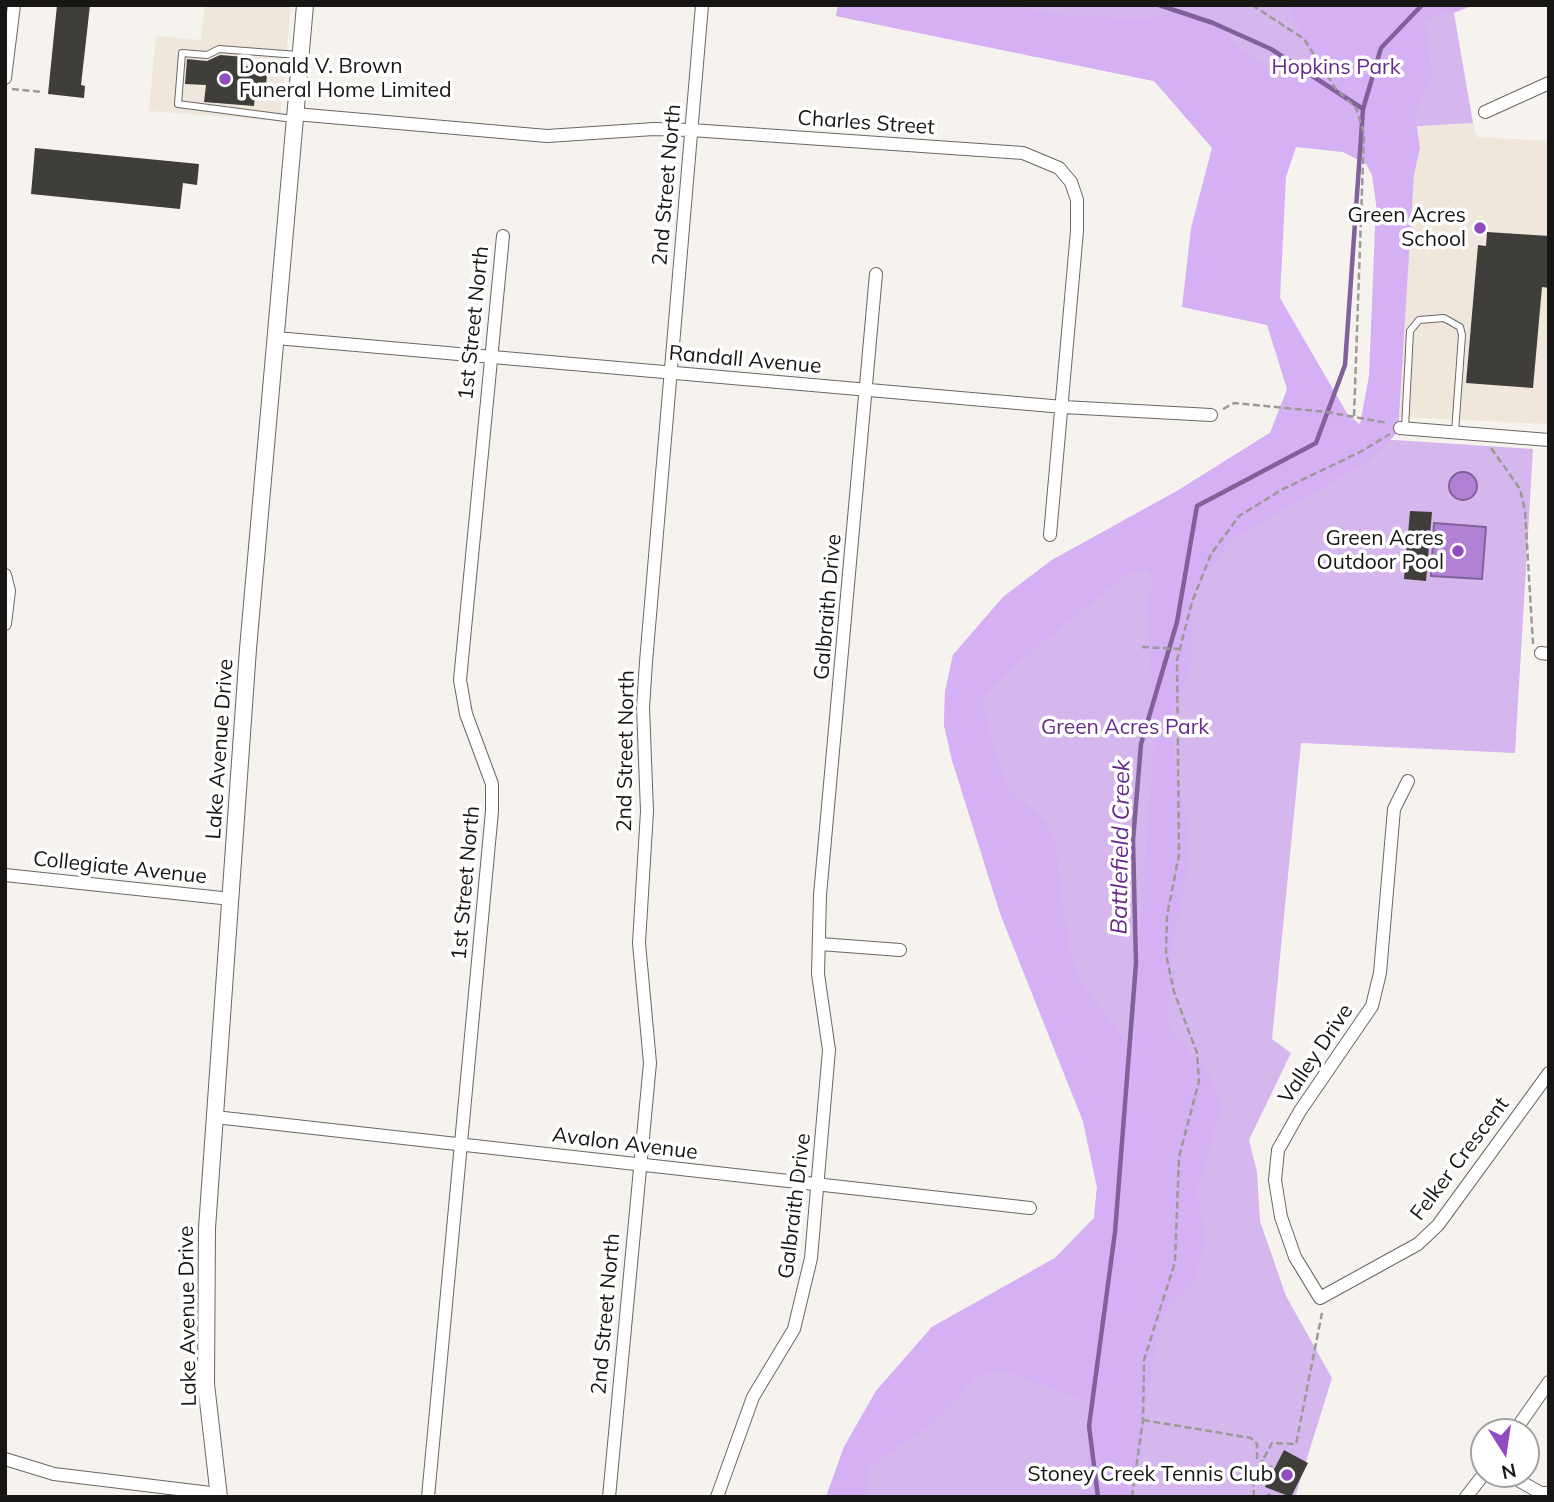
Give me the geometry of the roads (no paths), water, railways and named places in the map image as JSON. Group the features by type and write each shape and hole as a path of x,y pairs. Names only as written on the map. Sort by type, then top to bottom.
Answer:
{"street":[{"path":"5,78 14,5"},
{"name":"Lake Avenue Drive","path":"219,1496 206,1384 207,1227 248,649 305,5"},
{"name":"2nd Street North","path":"609,1497 650,1063 639,943 647,778 643,708 702,5"},
{"path":"1485,112 1549,83"},
{"name":"Charles Street","path":"295,116 547,136 654,129 691,130 1023,153 1059,168 1071,182 1077,200 1063,407 1050,535"},
{"name":"1st Street North","path":"428,1497 492,811 492,784 466,715 460,680 489,356 503,236"},
{"name":"Galbraith Drive","path":"717,1497 753,1397 794,1329 811,1258 829,1050 818,974 821,895 876,274"},
{"name":"Randall Avenue","path":"276,338 1063,407 1211,415"},
{"path":"1402,428 1549,440"},
{"path":"5,575 9,591 5,624"},
{"name":"Valley Drive","path":"1320,1298 1295,1257 1281,1217 1275,1180 1278,1150 1300,1111 1373,1006 1380,973 1394,809 1408,781"},
{"name":"Collegiate Avenue","path":"5,875 231,899"},
{"path":"820,944 900,950"},
{"name":"Felker Crescent","path":"1320,1298 1418,1244 1438,1225 1549,1073"},
{"name":"Avalon Avenue","path":"215,1117 1030,1208"},
{"path":"1524,1418 1549,1382"},
{"path":"5,1459 65,1476 219,1496"},
{"path":"1532,1488 1541,1493 1549,1493"}],"lane":[{"path":"295,116 178,104 182,52 207,55 219,49 301,55"},
{"path":"1402,428 1410,331 1419,320 1444,318 1460,327 1462,335 1455,432"}],"waterway":[{"path":"1159,5 1213,23 1271,49 1363,109"},
{"name":"Battlefield Creek","path":"1098,1497 1089,1426 1115,1232 1136,963 1133,840 1141,744 1177,622 1197,506 1316,443 1345,365 1363,109 1381,48 1422,5"}],"place":[{"name":"Donald V. Brown Funeral Home Limited","path":"225,79"},
{"name":"Green Acres School","path":"1480,228"},
{"name":"Green Acres Outdoor Pool","path":"1458,551"},
{"name":"Stoney Creek Tennis Club","path":"1287,1475"}],"park label":[{"name":"Hopkins Park","path":"1336,68"},
{"name":"Green Acres Park","path":"1125,728"}]}
